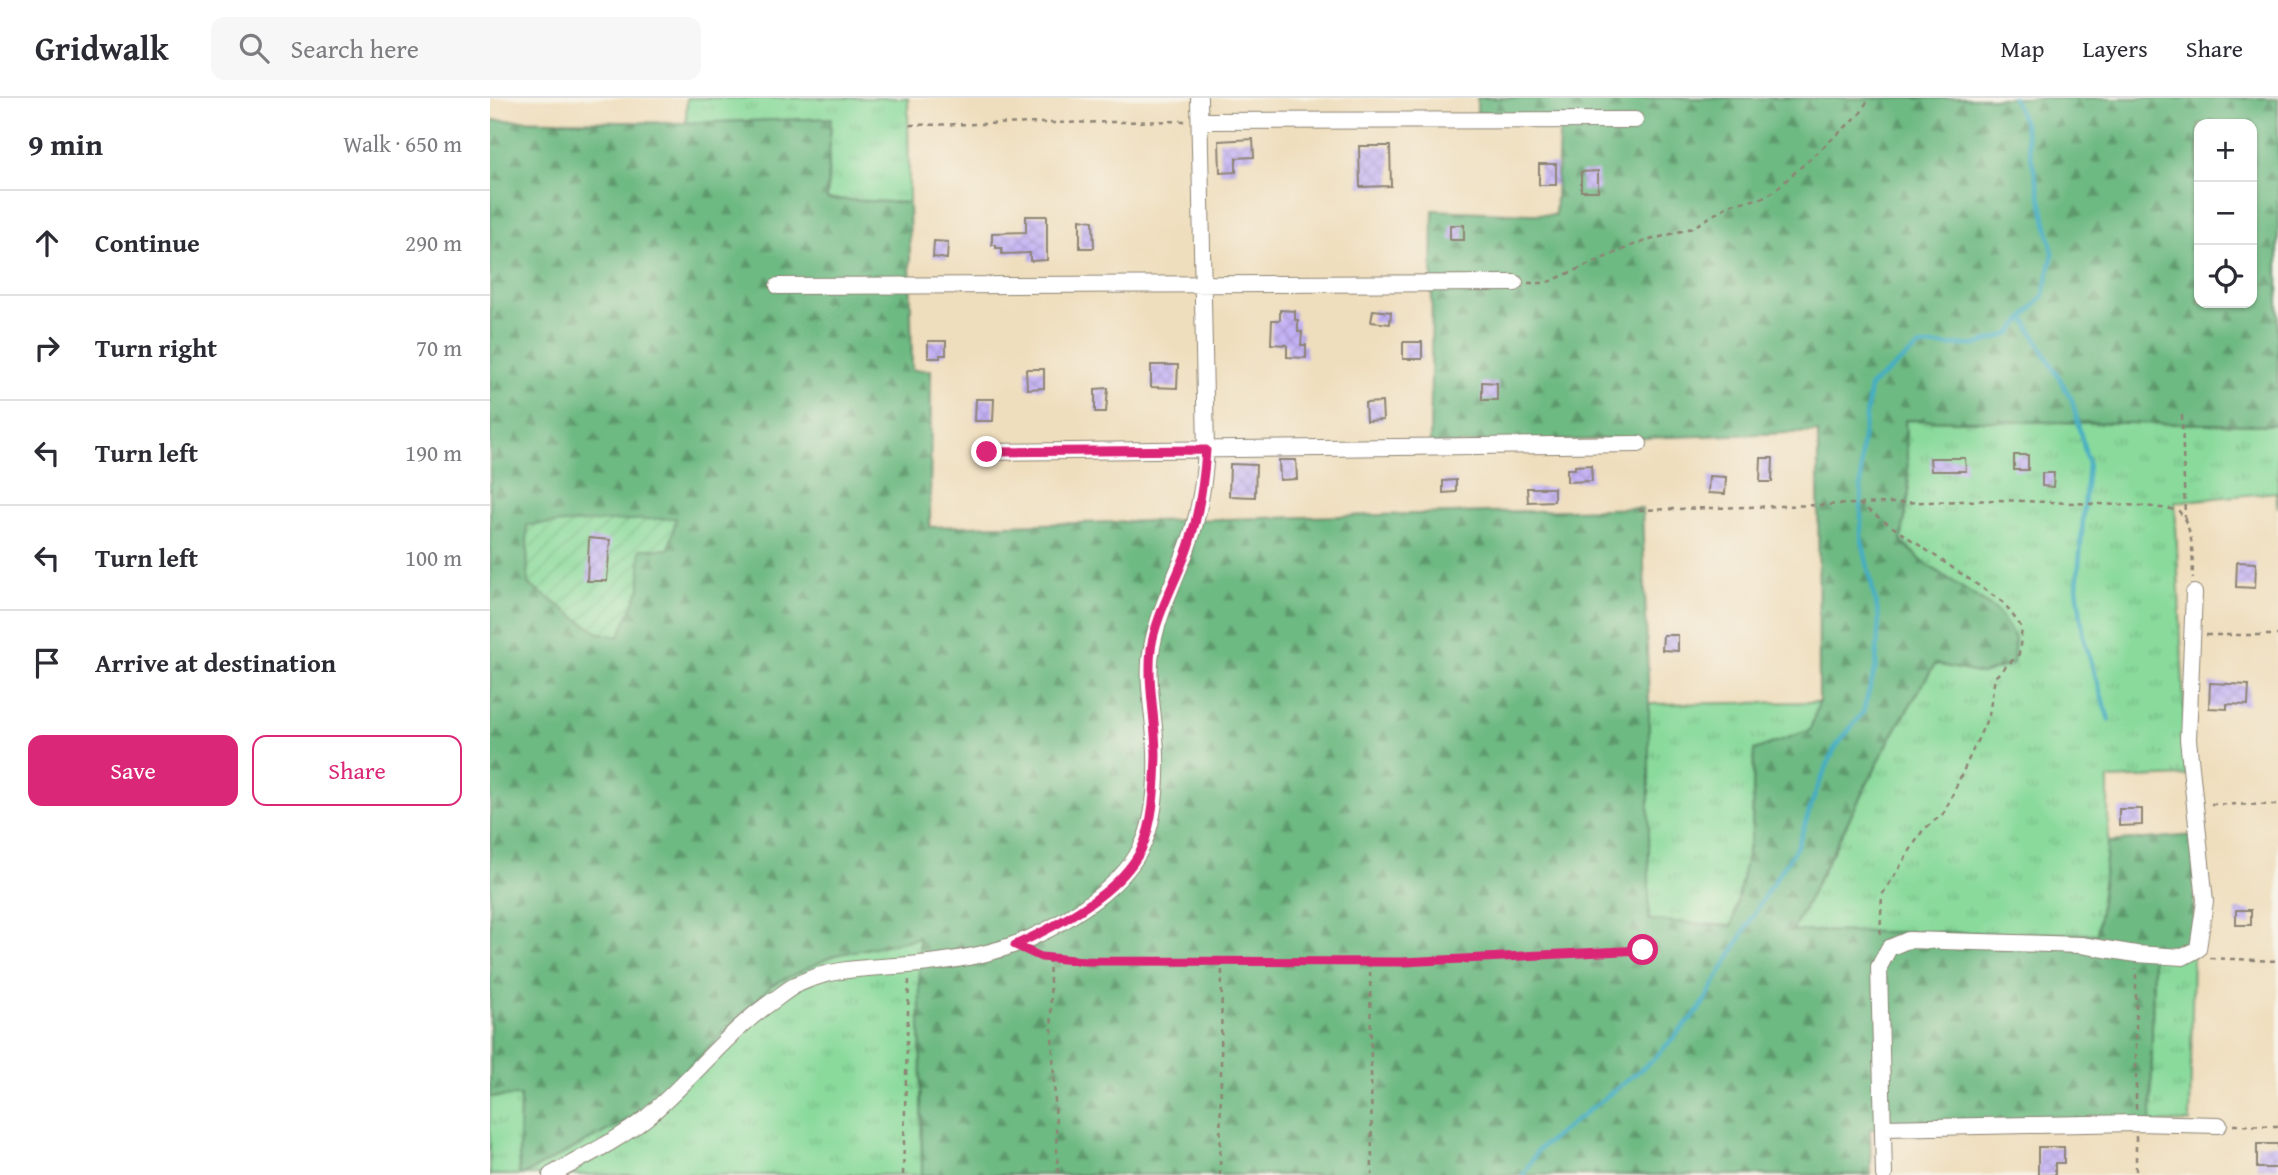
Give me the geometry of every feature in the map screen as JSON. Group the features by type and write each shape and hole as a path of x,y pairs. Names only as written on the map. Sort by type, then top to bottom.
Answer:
{"street":[{"path":"551,1175 612,1142 646,1117 724,1041 764,1007 800,983 830,973 866,966 910,965 980,956 1015,945 1079,911 1124,873 1140,850 1150,822 1156,755 1150,674 1151,648 1189,544 1202,491 1206,450 1199,98"},
{"path":"1200,121 1635,120"},
{"path":"778,286 1515,284"},
{"path":"987,452 1639,444"},
{"path":"1884,1175 1879,967 1889,948 1908,940 2081,945 2136,954 2183,957 2199,949 2205,901 2188,739 2194,593"},
{"path":"1883,1128 2136,1123 2219,1125"}],"path":[{"path":"1515,284 1546,282 1636,244 1692,228 1731,204 1759,199 1773,192 1860,114 1870,98"},
{"path":"909,125 1200,121"},
{"path":"2182,415 2185,519"},
{"path":"1639,510 1999,500 2145,506 2178,510 2191,533 2194,593"},
{"path":"1859,504 2004,603 2022,628 2019,654 1995,677 1989,715 1944,813 1923,830 1882,895 1880,943"},
{"path":"2192,635 2278,635"},
{"path":"2194,804 2278,804"},
{"path":"1015,945 1041,957 1084,961 1370,962 1643,950"},
{"path":"2136,954 2136,1175"},
{"path":"1049,957 1058,1175"},
{"path":"2210,958 2278,961"},
{"path":"1220,1175 1222,961"},
{"path":"1370,962 1372,1175"},
{"path":"903,1175 910,965"},
{"path":"2219,1125 2278,1126"}],"green space":[{"path":"687,98 908,98 909,203 827,199 831,119 686,123"},
{"path":"1477,98 2278,98 2278,425 1905,420 1909,493 1901,541 1923,562 1997,611 2015,638 2013,664 1982,674 1935,664 1891,737 1792,931 2097,934 2108,842 2195,835 2193,951 2153,955 2151,1123 1870,1129 1871,1175 922,1175 919,938 835,955 772,985 643,1112 519,1175 520,1096 490,1097 490,120 686,123 831,118 827,199 909,203 912,370 931,370 930,527 1642,508 1649,704 1649,920 1732,926 1752,831 1754,750 1810,730 1819,702 1818,432 1430,445 1433,210 1555,215 1560,119 1477,113","holes":["527,525 668,549 640,549 528,584"]},
{"path":"1905,420 2278,425 2278,508 2276,492 2175,502 2187,776 2108,779 2108,842 2098,934 1792,932 1891,737 1935,664 1982,674 1997,611 1923,562 1901,541 1909,493"},
{"path":"676,518 669,549 640,549 640,588 619,637 597,632 528,584 527,525"},
{"path":"1819,702 1810,730 1754,751 1752,831 1732,927 1649,920 1649,704"},
{"path":"920,938 922,1175 523,1175 643,1112 772,985 835,955"},
{"path":"2193,951 2190,1122 2151,1123 2153,954"},
{"path":"520,1095 519,1175 490,1175 490,1097"}],"building":[{"path":"1253,139 1254,157 1236,158 1236,172 1220,173 1219,141"},
{"path":"1359,146 1390,146 1391,186 1360,187"},
{"path":"1539,164 1556,164 1556,185 1539,185"},
{"path":"1598,171 1598,191 1581,191 1581,172"},
{"path":"1026,216 1047,216 1047,260 1030,261 1030,253 1002,254 1002,248 992,245 992,233 1026,232"},
{"path":"1080,219 1093,221 1094,248 1080,248"},
{"path":"1450,225 1464,225 1464,240 1450,240"},
{"path":"934,241 948,242 947,259 933,257"},
{"path":"1280,310 1295,311 1298,332 1302,332 1301,345 1306,345 1306,358 1287,357 1287,345 1271,344 1272,320 1280,320"},
{"path":"1373,310 1391,312 1390,324 1371,322"},
{"path":"928,341 946,341 946,355 928,358"},
{"path":"1403,342 1422,342 1422,359 1403,359"},
{"path":"1151,365 1178,365 1177,388 1151,387"},
{"path":"1026,369 1044,369 1044,388 1027,389"},
{"path":"1482,382 1497,383 1497,400 1482,400"},
{"path":"1108,388 1106,412 1095,412 1095,389"},
{"path":"976,399 994,399 993,421 975,421"},
{"path":"1382,402 1383,420 1366,421 1365,403"},
{"path":"2014,455 2028,455 2028,470 2014,470"},
{"path":"1761,458 1773,458 1772,482 1760,482"},
{"path":"1930,458 1965,458 1966,471 1931,471"},
{"path":"1279,460 1296,460 1297,479 1280,480"},
{"path":"1230,464 1256,465 1255,497 1229,496"},
{"path":"1591,465 1592,481 1567,482 1567,469"},
{"path":"2042,473 2054,473 2053,487 2042,486"},
{"path":"1709,476 1726,477 1725,494 1708,493"},
{"path":"1456,480 1456,492 1443,493 1443,481"},
{"path":"1527,488 1554,488 1554,501 1528,502"},
{"path":"589,538 610,540 607,581 587,581"},
{"path":"2237,562 2256,563 2255,588 2236,587"},
{"path":"1663,635 1678,635 1678,651 1662,650"},
{"path":"2210,683 2249,685 2248,705 2227,704 2227,709 2209,708"},
{"path":"2119,809 2142,809 2142,825 2119,826"},
{"path":"2236,910 2251,910 2251,925 2236,925"},
{"path":"2257,1144 2278,1144 2278,1168 2257,1168"},
{"path":"2038,1147 2064,1147 2064,1163 2055,1163 2055,1175 2038,1175"}],"waterway":[{"path":"1523,1175 1538,1150 1653,1060 1700,1009 1765,895 1798,845 1816,791 1835,748 1863,712 1876,666 1879,618 1861,536 1861,453 1870,386 1920,346 1976,345 2010,334 2044,295 2053,253 2023,121 2013,98"},
{"path":"2024,318 2072,400 2088,463 2077,587 2084,639 2109,720"}],"route":[{"path":"987,452 1206,450 1202,491 1189,544 1151,648 1150,674 1156,755 1150,822 1140,850 1124,873 1079,911 1015,945 1041,957 1084,961 1402,962 1643,950"}]}
